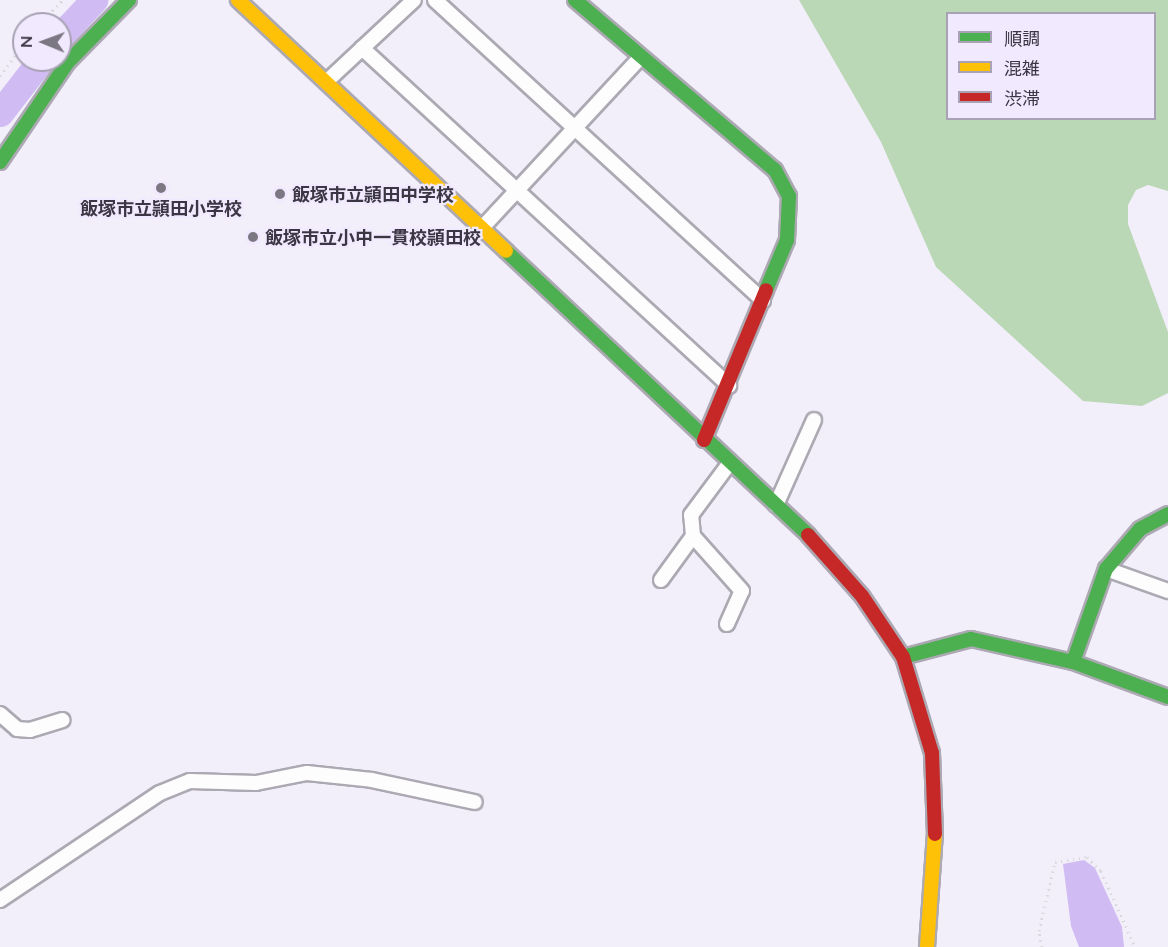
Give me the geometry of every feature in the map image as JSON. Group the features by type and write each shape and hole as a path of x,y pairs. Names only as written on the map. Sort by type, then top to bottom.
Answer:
{"street":[{"path":"0,162 68,62 129,0"},
{"path":"238,0 842,569 903,657 932,753 936,824 927,947"},
{"path":"326,82 414,0"},
{"path":"435,0 573,130 763,301"},
{"path":"575,0 775,170 784,185 791,213 787,240 729,386 704,440"},
{"path":"362,48 729,386"},
{"path":"480,230 642,57"},
{"path":"776,506 814,420"},
{"path":"727,624 742,591 693,536 691,515 729,464"},
{"path":"1073,662 1106,569 1140,529 1168,514"},
{"path":"661,580 693,536"},
{"path":"1106,569 1168,591"},
{"path":"903,657 971,639 1073,662 1168,697"},
{"path":"0,714 17,729 30,730 63,720"},
{"path":"0,900 160,793 190,781 255,783 315,773 372,780 476,802"}],"path":[{"path":"52,12 63,0"},
{"path":"0,76 12,60"},
{"path":"1042,947 1039,931 1055,862 1088,857 1101,871 1135,947"}],"green space":[{"path":"799,0 1168,0 1168,191 1148,185 1136,190 1128,205 1128,224 1168,332 1168,393 1142,406 1083,401 936,267 881,142"}],"shaded area":[{"path":"1084,860 1095,868 1122,927 1124,947 1079,947 1071,926 1063,864"}],"waterway":[{"path":"72,23 94,0"},
{"path":"0,113 32,72"}],"traffic: fast":[{"path":"0,162 68,62 129,0"},
{"path":"575,0 775,170 789,196 787,240 766,290"},
{"path":"506,251 808,535"},
{"path":"1073,662 1106,569 1140,529 1168,514"},
{"path":"903,657 971,639 1073,662 1168,697"}],"traffic: slow":[{"path":"238,0 506,251"},
{"path":"927,947 935,834"}],"traffic: jam":[{"path":"704,440 766,290"},
{"path":"808,535 862,596 903,657 932,753 935,834"}],"place":[{"name":"飯塚市立頴田小学校","path":"161,188"},
{"name":"飯塚市立頴田中学校","path":"280,194"},
{"name":"飯塚市立小中一貫校頴田校","path":"253,237"}]}
